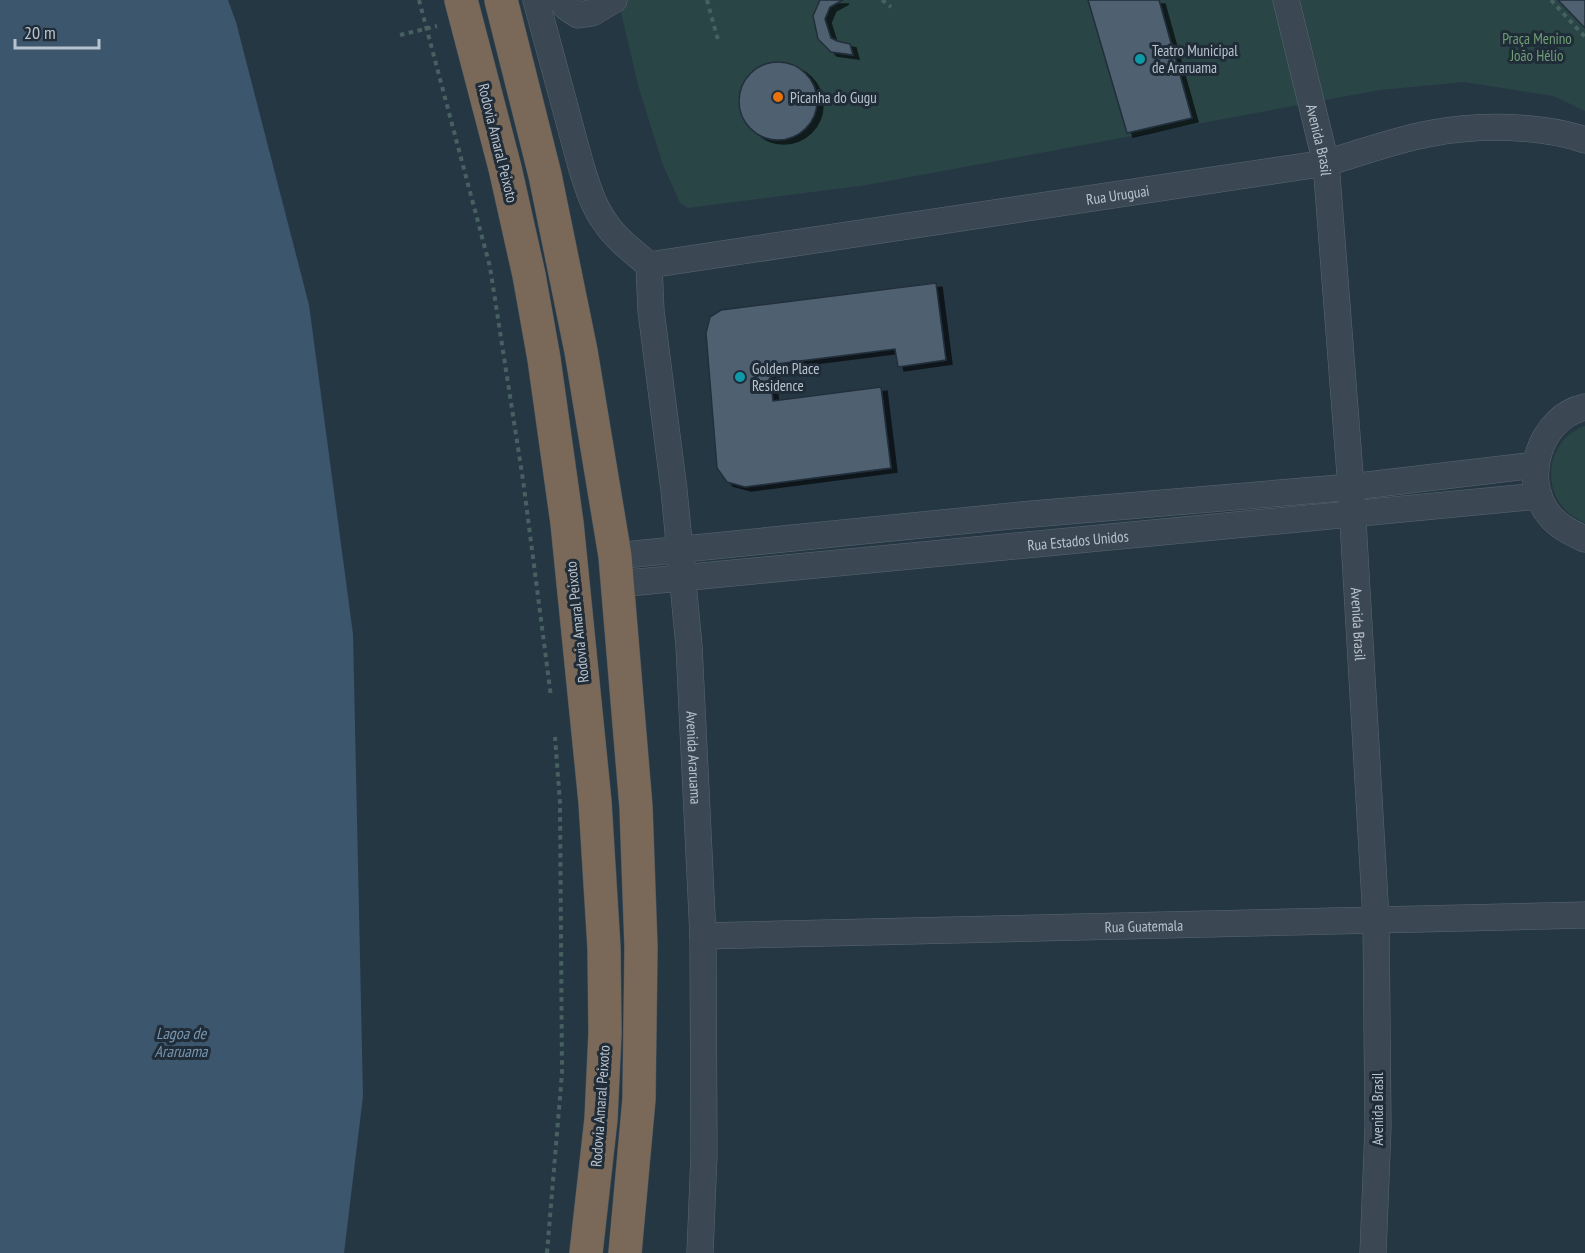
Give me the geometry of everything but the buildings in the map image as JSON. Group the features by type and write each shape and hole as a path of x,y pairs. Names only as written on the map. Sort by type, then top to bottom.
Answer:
{"highway":[{"path":"501,0 545,175 581,351 612,571 636,807 641,947 639,1099 625,1253"},
{"name":"Rodovia Amaral Peixoto","path":"464,9 505,168 529,275 544,359 567,523 595,802 604,948 605,1033 601,1119 586,1253"},
{"path":"544,359 565,432 584,531 612,571"},
{"path":"595,802 596,705 593,621 597,594 612,571"}],"street":[{"path":"536,0 590,193 605,223 627,247 649,265"},
{"path":"561,0 566,7 578,15 592,13 614,0"},
{"name":"Avenida Brasil","path":"1286,0 1326,163 1351,487 1376,919 1378,1127 1373,1253"},
{"name":"Rua Uruguai","path":"649,265 1326,163 1432,133 1474,128 1526,129 1570,135 1585,140"},
{"name":"Avenida Araruama","path":"649,265 651,311 680,548 689,646 703,936 704,1154 700,1253"},
{"path":"1585,407 1578,408 1557,421 1542,441 1535,465 1535,481 1539,496 1549,515 1565,530 1585,539"},
{"name":"Rua Estados Unidos","path":"612,571 680,548 1159,502 1351,487 1535,465"},
{"name":"Rua Estados Unidos","path":"612,571 683,579 1539,496"},
{"path":"1159,502 1162,533"},
{"path":"1021,515 1024,546"},
{"path":"889,527 891,559"},
{"name":"Rua Guatemala","path":"703,936 1585,915"}],"path":[{"path":"419,0 490,267 524,480 551,697"},
{"path":"708,0 718,40"},
{"path":"882,0 891,8"},
{"path":"1551,0 1585,37"},
{"path":"400,34 427,28 464,9"},
{"path":"547,1253 562,1073 560,803 555,732"}],"green space":[{"name":"Praça Menino João Hélio","path":"618,0 1585,0 1585,111 1553,96 1464,82 1380,90 867,185 688,208 680,203 663,165 639,89"},
{"path":"1585,426 1585,523 1574,517 1560,503 1554,492 1551,469 1558,448 1565,438"}],"water":[{"name":"Lagoa de Araruama","path":"0,0 228,0 236,22 309,305 353,634 363,1096 344,1253 0,1253"}],"place":[{"name":"Teatro Municipal de Araruama","path":"1140,59"},
{"name":"Picanha do Gugu","path":"778,97"},
{"name":"Golden Place Residence","path":"740,377"}]}
